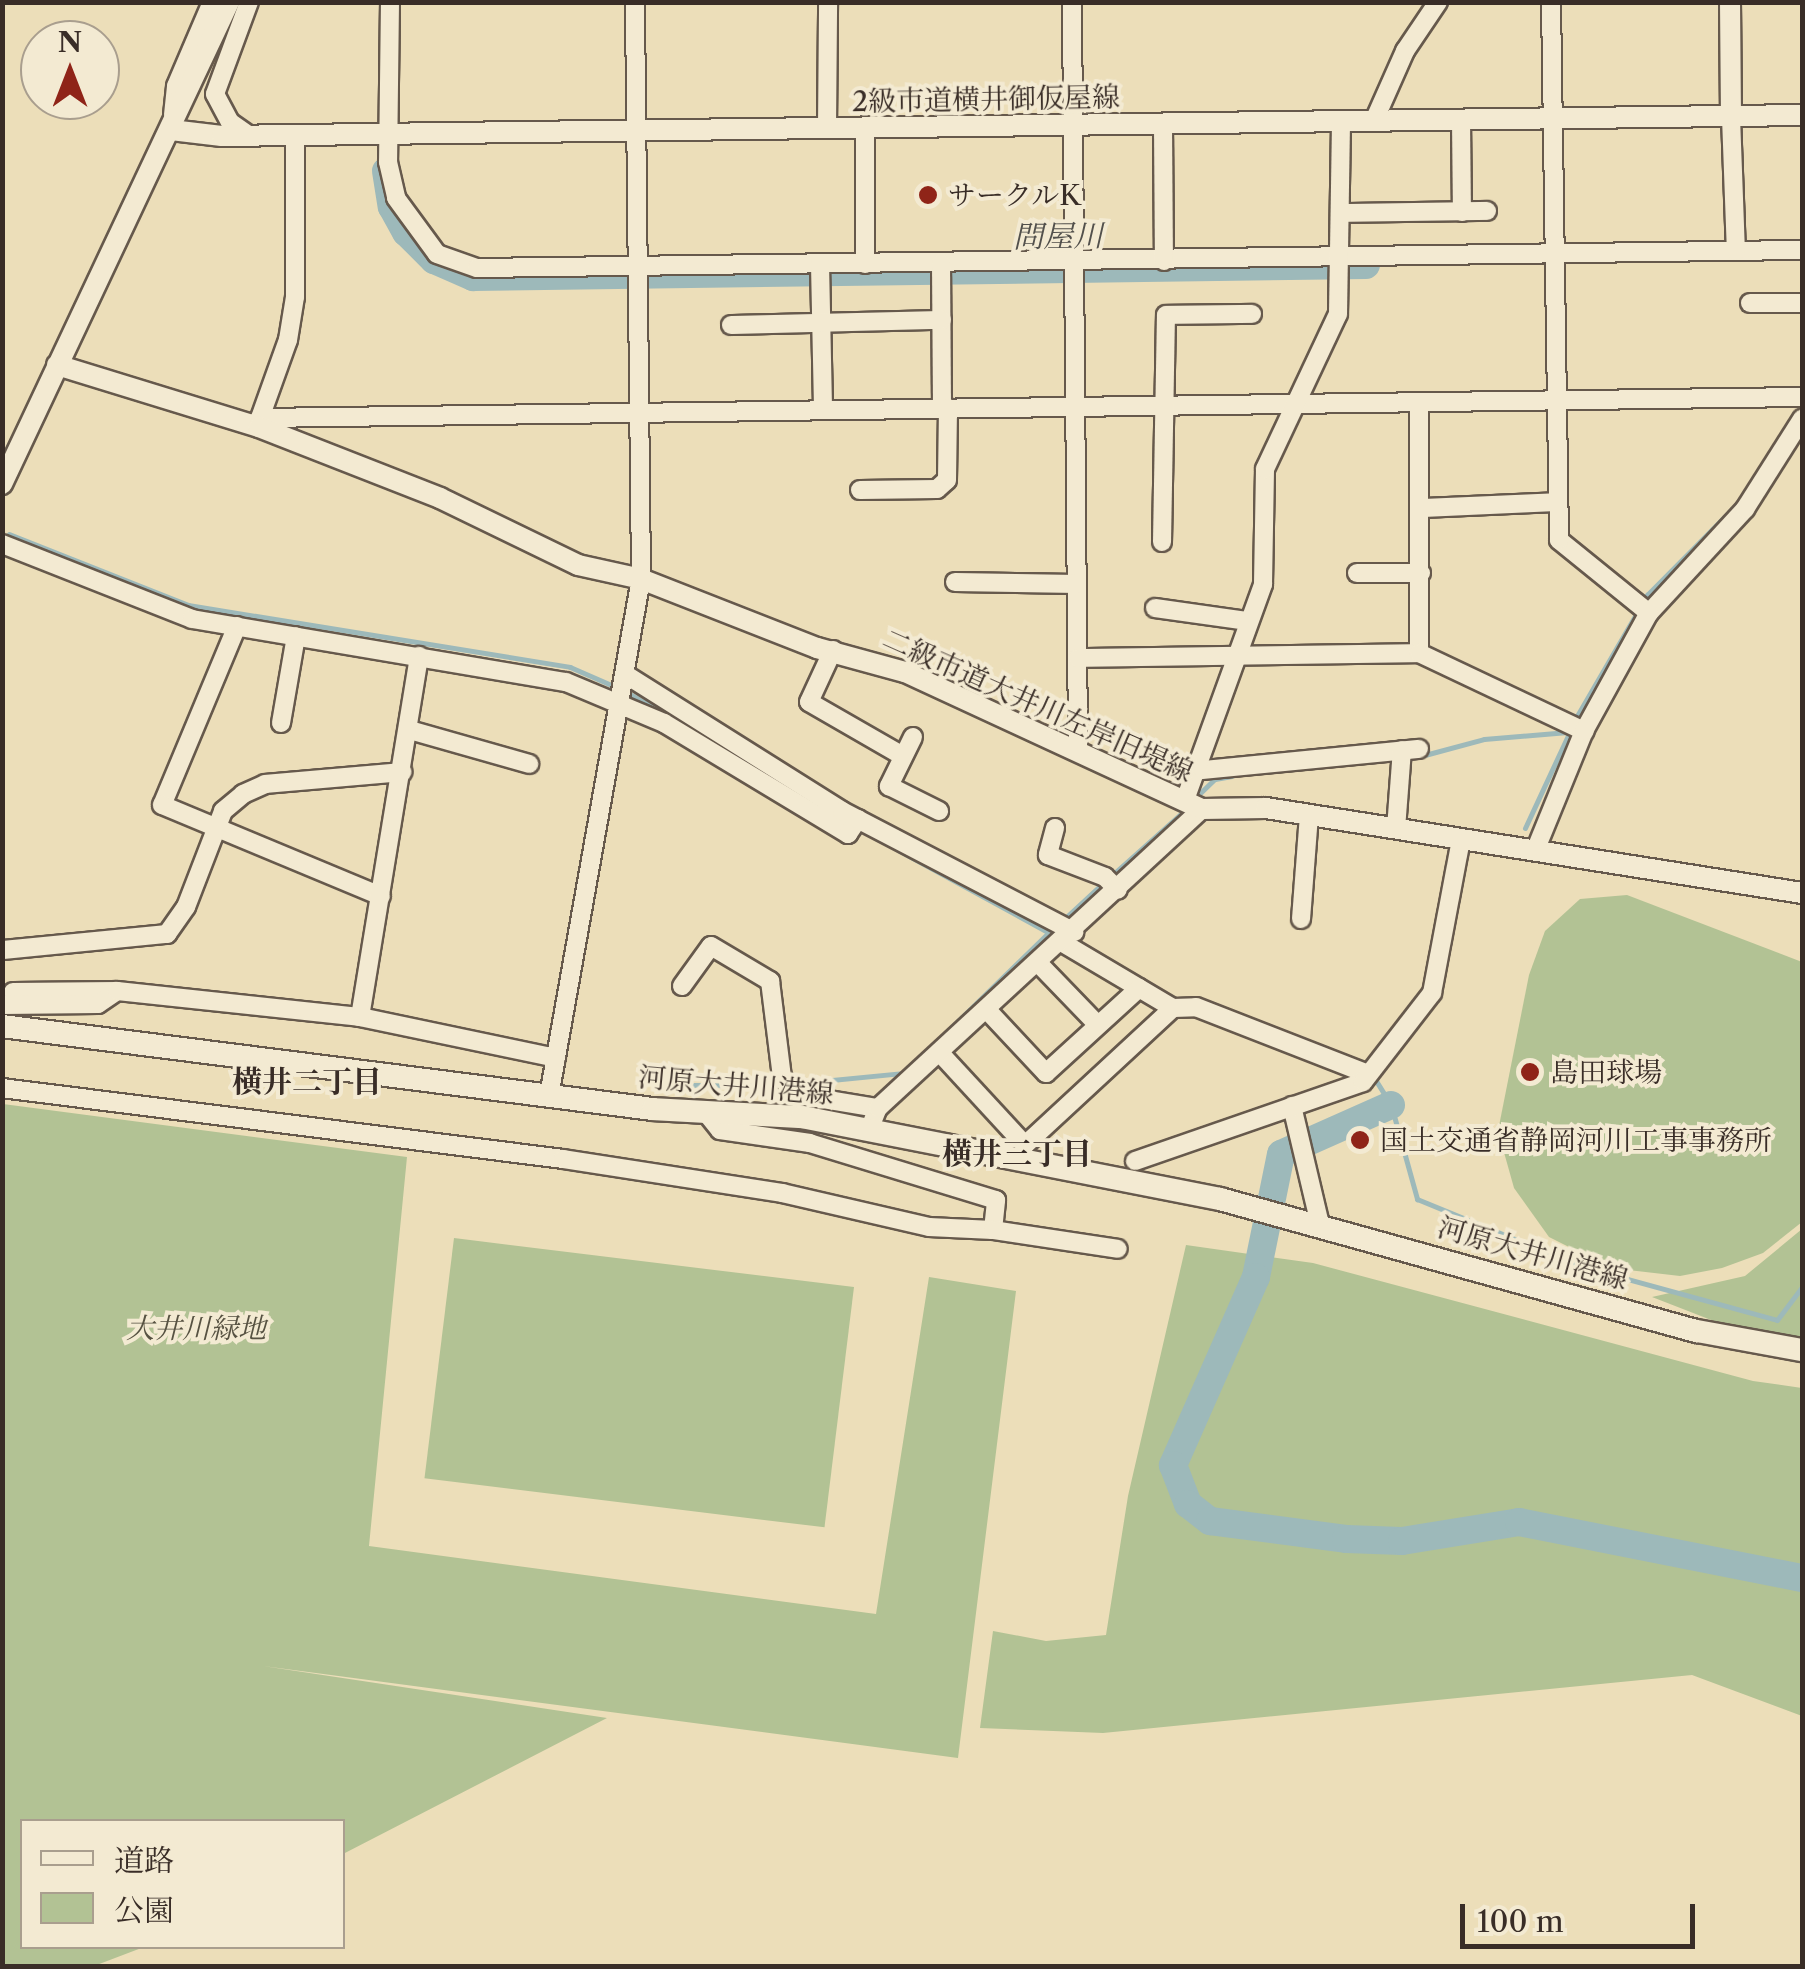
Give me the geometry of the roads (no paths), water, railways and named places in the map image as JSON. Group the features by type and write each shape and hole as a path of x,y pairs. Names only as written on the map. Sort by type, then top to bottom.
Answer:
{"main road":[{"name":"河原大井川港線","path":"2,1026 707,1114 874,1119 1320,1224 1697,1331 1802,1350"}],"street":[{"path":"171,130 176,86 212,2"},
{"path":"2,484 229,2"},
{"path":"249,2 215,94 230,122 250,136"},
{"path":"390,2 388,134 396,198 438,254 477,268 1802,250"},
{"path":"549,1096 628,678 641,580 634,2"},
{"path":"827,128 828,2"},
{"path":"1072,2 1078,749"},
{"path":"1374,121 1405,52 1438,2"},
{"path":"1551,2 1559,540 1649,613"},
{"path":"1730,2 1736,251"},
{"name":"2級市道横井御仮屋線","path":"171,130 250,136 1802,115"},
{"path":"1461,120 1462,212"},
{"path":"682,986 712,946 770,980 782,1077 794,1094 874,1119 1118,890 1194,804 1193,771 1263,584 1266,469 1338,314 1342,121"},
{"path":"1163,124 1164,261"},
{"path":"865,127 865,264"},
{"path":"294,135 294,297 288,340 260,422 638,412 1802,397"},
{"path":"1341,214 1487,211"},
{"path":"860,490 938,489 947,480 941,263"},
{"path":"820,264 823,410"},
{"path":"1750,303 1802,303"},
{"path":"1162,542 1166,315 1252,314"},
{"path":"731,325 942,320"},
{"name":"二級市道大井川左岸旧堤線","path":"57,364 260,422 440,498 578,565 641,580 832,650 906,672 1194,804 1309,815 1802,893"},
{"path":"1419,402 1419,653"},
{"path":"1536,851 1584,731 1649,613 1736,521 1802,420"},
{"path":"1420,508 1558,502"},
{"path":"2,544 192,619 566,682 716,741"},
{"path":"1357,574 1422,573"},
{"path":"955,582 1077,584"},
{"path":"1155,608 1248,620"},
{"path":"237,626 162,805 381,896"},
{"path":"280,722 296,636"},
{"path":"832,650 810,702 903,756"},
{"path":"1078,658 1419,653 1584,731"},
{"path":"360,1017 420,656"},
{"path":"628,678 716,741 853,826 1069,937 1173,1008 1196,1007 1364,1073"},
{"path":"410,730 529,764"},
{"path":"912,737 890,786 939,811"},
{"path":"1193,771 1410,750 1396,829"},
{"path":"3,950 167,934 186,907 215,828 243,794 265,784 402,772"},
{"path":"1301,919 1309,815"},
{"path":"1055,828 1048,855 1105,876 1118,890"},
{"path":"1364,1073 1379,1064 1432,994 1461,839"},
{"path":"1040,966 1098,1025"},
{"path":"988,1011 1046,1073 1139,988"},
{"path":"2,992 116,991 360,1017 556,1058"},
{"path":"2,1004 98,1004 116,991"},
{"path":"940,1054 1025,1146 1173,1008"},
{"path":"1135,1162 1363,1082 1364,1073"},
{"path":"2,1088 564,1159 782,1193 929,1228 993,1230 1118,1249"},
{"path":"1292,1106 1320,1224"},
{"path":"707,1114 720,1130 810,1143 996,1200 993,1230"}],"waterway":[{"name":"問屋川","path":"386,171 392,207 406,232 434,260 473,277 1366,265"},
{"path":"1574,721 1647,595 1741,500"},
{"path":"9,534 188,605 570,667 616,687"},
{"path":"626,692 742,758"},
{"path":"1525,828 1570,731"},
{"path":"1421,756 1484,739 1568,732"},
{"path":"1195,798 1215,779 1232,776"},
{"path":"1111,876 1185,810"},
{"path":"898,850 1055,936"},
{"path":"1063,920 1103,883"},
{"path":"923,1055 1047,934"},
{"path":"1321,1047 1365,1063 1391,1105 1417,1199 1580,1266 1777,1320 1802,1287"},
{"path":"791,1084 904,1073"},
{"path":"694,1085 780,1086"},
{"path":"1391,1105 1281,1154 1256,1277 1173,1465 1188,1504 1210,1521 1346,1539 1402,1541 1519,1522 1802,1578"}],"place":[{"name":"サークルK","path":"928,195"},
{"name":"島田球場","path":"1530,1072"},
{"name":"国土交通省静岡河川工事事務所","path":"1360,1140"}],"district":[{"name":"横井二丁目","path":"307,1082"},
{"name":"横井三丁目","path":"1017,1154"}],"park label":[{"name":"大井川緑地","path":"196,1328"}]}
